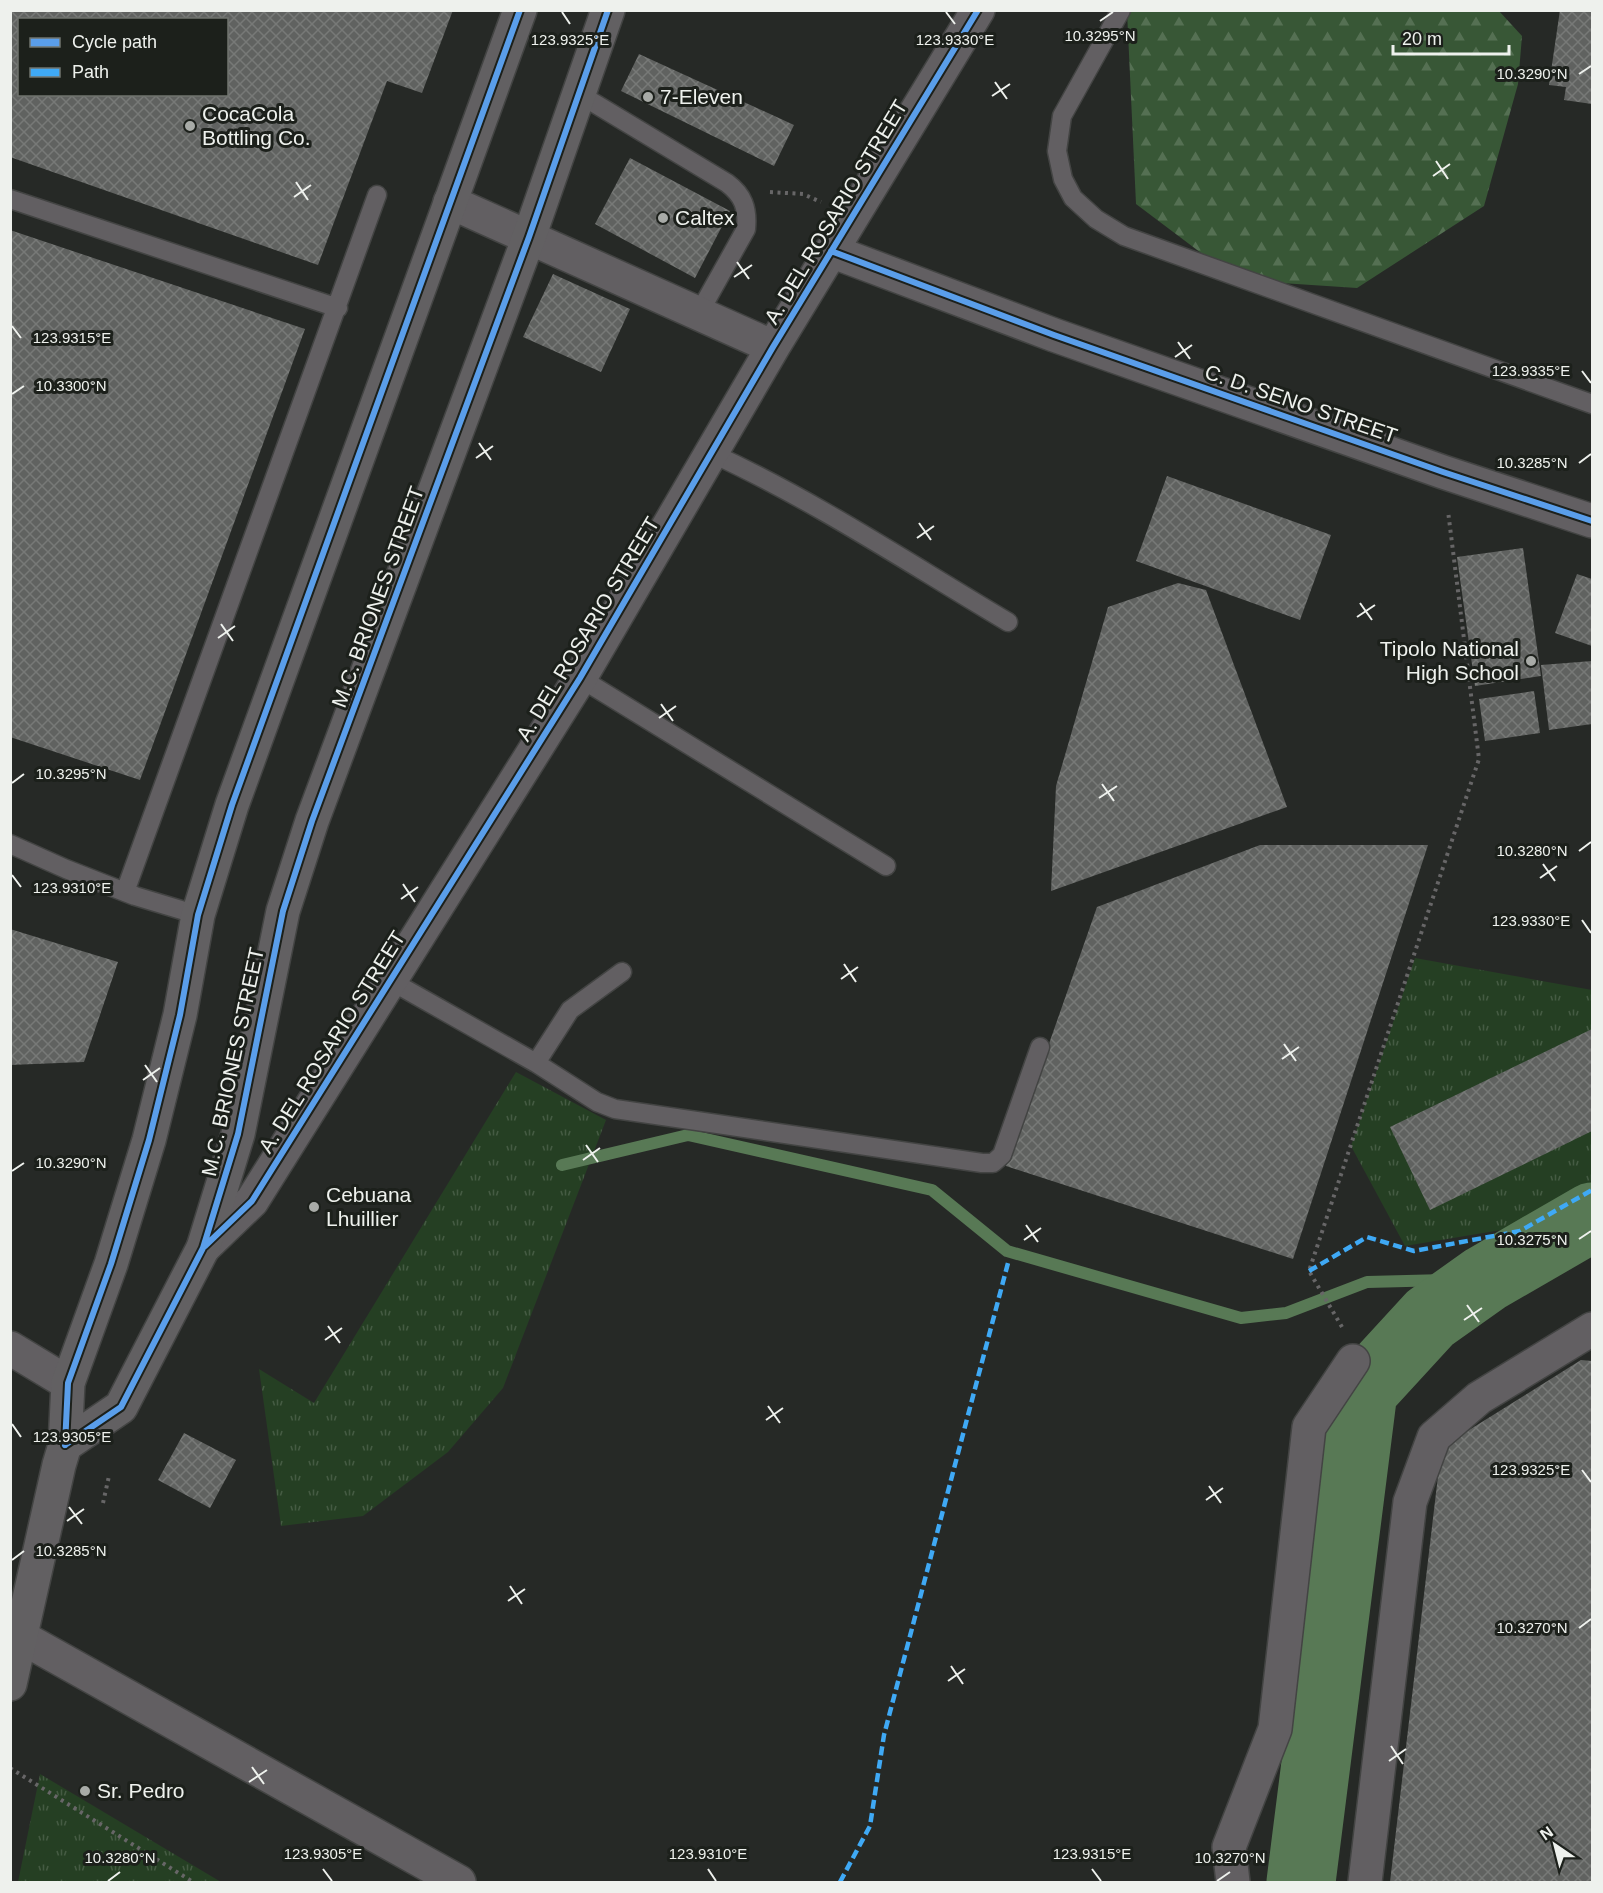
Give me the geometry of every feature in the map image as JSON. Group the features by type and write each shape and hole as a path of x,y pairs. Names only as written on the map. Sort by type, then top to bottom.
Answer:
{"main road":[{"path":"10,1684 65,1445 68,1383 111,1264 149,1140 180,1015 198,915 232,805 520,10"},
{"name":"M.C. BRIONES STREET","path":"65,1445 121,1407 202,1248 238,1134 283,911 312,821 529,237 608,10"}],"street":[{"name":"A. DEL ROSARIO STREET","path":"202,1248 252,1201 391,981 580,678 773,347 978,10"},
{"path":"450,202 773,347"},
{"name":"C. D. SENO STREET","path":"831,251 1054,335 1443,472 1593,521"},
{"path":"1365,1882 1410,1502 1434,1437 1479,1398 1593,1329"},
{"path":"10,1348 68,1383"},
{"path":"1233,1882 1229,1847 1275,1729 1310,1427 1353,1361"},
{"path":"21,1637 459,1882"}],"lane":[{"path":"1121,10 1062,116 1057,151 1063,179 1073,198 1096,219 1124,236 1593,404"},
{"path":"579,94 736,190 744,200 748,214 747,229 699,313"},
{"path":"125,892 377,195"},
{"path":"10,199 338,308"},
{"path":"711,453 741,467 849,527 1008,622"},
{"path":"580,678 886,866"},
{"path":"10,844 125,892 198,915"},
{"path":"536,1063 570,1010 622,972"},
{"path":"391,981 536,1063 597,1102 615,1109 993,1163 1002,1155 1040,1047"}],"path":[{"path":"736,190 803,194 852,217"},
{"path":"1341,1324 1310,1271 1479,759 1443,472"},
{"path":"103,1503 110,1476"},
{"path":"10,1768 193,1882"}],"green space":[{"path":"1127,11 1499,11 1522,36 1518,84 1484,206 1357,288 1237,280 1136,204"},
{"path":"1415,958 1592,990 1592,1184 1519,1227 1405,1246 1351,1146"},
{"path":"516,1072 606,1120 503,1388 448,1452 363,1516 281,1526 259,1369 314,1403"},
{"path":"40,1774 221,1882 18,1882"}],"building":[{"name":"CocaCola Bottling Co.","path":"10,10 453,10 422,93 387,81 318,265 10,157"},
{"path":"1560,10 1592,10 1592,104 1564,100 1566,87 1549,85"},
{"path":"639,54 794,125 774,166 621,91"},
{"name":"Caltex","path":"630,158 730,211 695,278 595,224"},
{"path":"10,230 305,329 140,780 10,737"},
{"path":"553,274 630,309 601,372 523,337"},
{"path":"1167,476 1331,535 1300,620 1136,561"},
{"path":"1523,548 1541,676 1475,686 1457,557"},
{"path":"1577,574 1592,579 1592,646 1555,633"},
{"path":"1178,583 1206,590 1287,807 1051,891 1056,786 1108,607"},
{"path":"1592,661 1592,724 1549,730 1541,665"},
{"path":"1534,691 1540,733 1485,741 1479,699"},
{"path":"1260,845 1428,845 1293,1259 1006,1166 1097,907"},
{"path":"10,929 118,962 84,1062 10,1065"},
{"path":"1592,1029 1592,1131 1430,1210 1390,1127"},
{"path":"1581,1360 1592,1361 1592,1882 1390,1882 1438,1476 1445,1445"},
{"path":"184,1433 236,1460 210,1508 158,1480"}],"waterway":[{"path":"562,1165 688,1135 932,1190 1007,1251 1241,1318 1286,1313 1367,1282 1485,1279"},
{"path":"1301,1882 1363,1391 1430,1318 1485,1279 1592,1217"}],"marked path":[{"path":"1309,1271 1367,1237 1414,1251 1520,1231 1592,1190"},
{"path":"840,1882 870,1826 884,1735 1008,1263"}],"cycle path":[{"path":"65,1445 68,1383 111,1264 149,1140 180,1015 198,915 232,805 520,10"},
{"path":"65,1445 121,1407 203,1248 238,1134 283,911 312,821 529,237 608,10"},
{"path":"205,1246 252,1201 580,678 773,347 978,10"},
{"path":"831,251 1054,335 1443,472 1592,521"}],"place":[{"name":"7-Eleven","path":"648,97"},
{"name":"CocaCola Bottling Co.","path":"190,126"},
{"name":"Caltex","path":"663,218"},
{"name":"Tipolo National High School","path":"1531,661"},
{"name":"Cebuana Lhuillier","path":"314,1207"},
{"name":"Sr. Pedro","path":"85,1791"}]}
